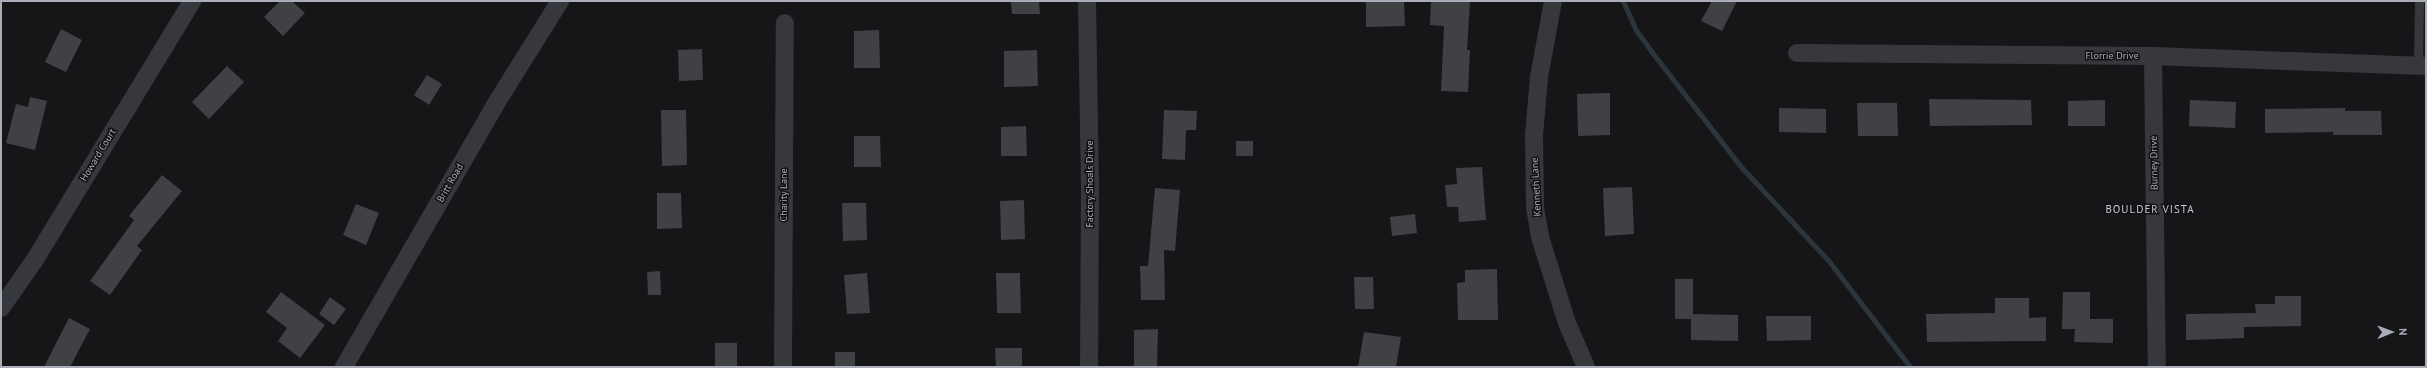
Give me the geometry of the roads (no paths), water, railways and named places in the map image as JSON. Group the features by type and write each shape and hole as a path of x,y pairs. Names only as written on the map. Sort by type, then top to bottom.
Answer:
{"street":[{"name":"Howard Court","path":"1,308 36,258 192,1"},
{"name":"Britt Road","path":"344,367 495,105 560,1"},
{"name":"Factory Shoals Drive","path":"1087,1 1090,184 1089,367"},
{"name":"Kenneth Lane","path":"1553,1 1539,77 1534,135 1535,208 1540,237 1567,323 1586,367"},
{"name":"Charity Lane","path":"783,367 785,23"},
{"name":"Florrie Drive","path":"1797,53 2153,56 2422,66"},
{"name":"Burney Drive","path":"2153,56 2157,367"}],"lane":[{"path":"2419,1 2422,66"}],"waterway":[{"path":"1623,1 1636,30 1743,169 1828,260 1910,367"}],"district":[{"name":"BOULDER VISTA","path":"2150,209"}]}
